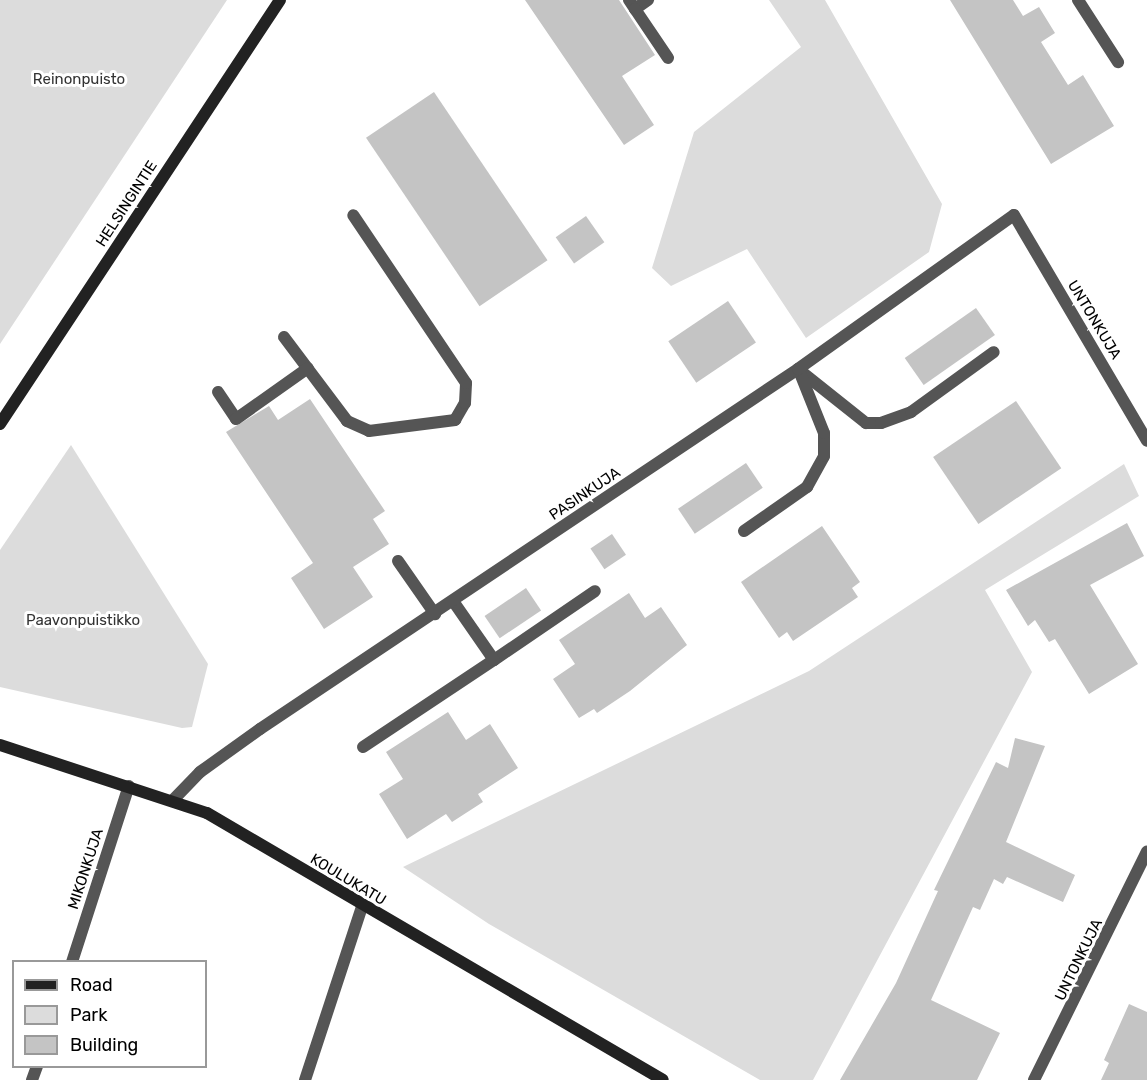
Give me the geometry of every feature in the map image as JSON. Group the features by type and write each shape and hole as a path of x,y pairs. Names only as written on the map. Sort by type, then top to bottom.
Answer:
{"street":[{"name":"HELSINGINTIE","path":"0,424 280,0"},
{"path":"648,0 632,4 668,58"},
{"path":"1078,0 1118,62"},
{"path":"284,337 347,421 369,431 455,420 465,404 466,383 353,215"},
{"name":"PASINKUJA","path":"174,799 200,772 260,729 798,369 1014,215"},
{"name":"UNTONKUJA","path":"1014,215 1147,441"},
{"path":"798,369 866,423 881,423 911,412 994,352"},
{"path":"218,392 236,419 308,369"},
{"path":"744,531 807,487 824,456 824,433 798,369"},
{"path":"398,561 435,614"},
{"path":"363,747 595,591"},
{"path":"453,601 494,660"},
{"name":"KOULUKATU","path":"0,745 174,799 207,813 362,907 663,1080"},
{"name":"MIKONKUJA","path":"73,960 129,786"},
{"name":"UNTONKUJA","path":"1035,1080 1147,851"},
{"path":"305,1080 362,907"}],"green space":[{"name":"Reinonpuisto","path":"0,0 227,0 0,344"},
{"path":"769,0 825,0 942,204 929,252 806,338 747,249 671,286 652,268 694,132 801,47"},
{"name":"Paavonpuistikko","path":"71,445 208,664 192,727 182,728 0,687 0,550"},
{"path":"1124,464 1139,496 985,590 1032,672 813,1080 760,1080 489,924 403,867 809,671"}],"building":[{"path":"525,0 619,0 655,55 622,76 654,125 624,145"},
{"path":"950,0 1013,0 1023,16 1039,7 1055,33 1041,42 1068,85 1083,75 1114,126 1051,164"},
{"path":"434,92 548,260 480,306 366,138"},
{"path":"586,216 604,242 574,263 556,237"},
{"path":"728,301 756,342 696,383 668,341"},
{"path":"976,308 995,335 924,385 905,358"},
{"path":"310,399 385,511 373,519 389,544 353,567 373,597 324,629 291,578 313,563 226,432 269,406 278,420"},
{"path":"1016,401 1061,468 978,524 933,457"},
{"path":"746,463 763,488 695,534 678,509"},
{"path":"1127,523 1144,556 1090,585 1138,664 1089,694 1055,639 1049,642 1035,620 1028,626 1006,590"},
{"path":"822,526 860,582 852,588 858,597 793,641 787,632 779,638 741,582"},
{"path":"612,534 626,555 604,569 590,549"},
{"path":"526,588 541,610 500,638 485,616"},
{"path":"629,593 645,618 661,607 687,645 630,691 597,713 594,709 579,718 553,679 575,664 559,640"},
{"path":"448,712 466,740 490,724 518,768 478,794 483,802 452,822 446,814 407,839 379,794 403,779 386,752"},
{"path":"1015,738 1045,746 1006,842 1075,875 1063,902 1007,877 1003,884 994,879 980,910 973,907 931,1000 1000,1033 977,1080 840,1080 896,983 938,891 934,890 996,762 1008,768"},
{"path":"1129,1004 1147,1012 1147,1080 1101,1080 1109,1063 1104,1060"}]}
